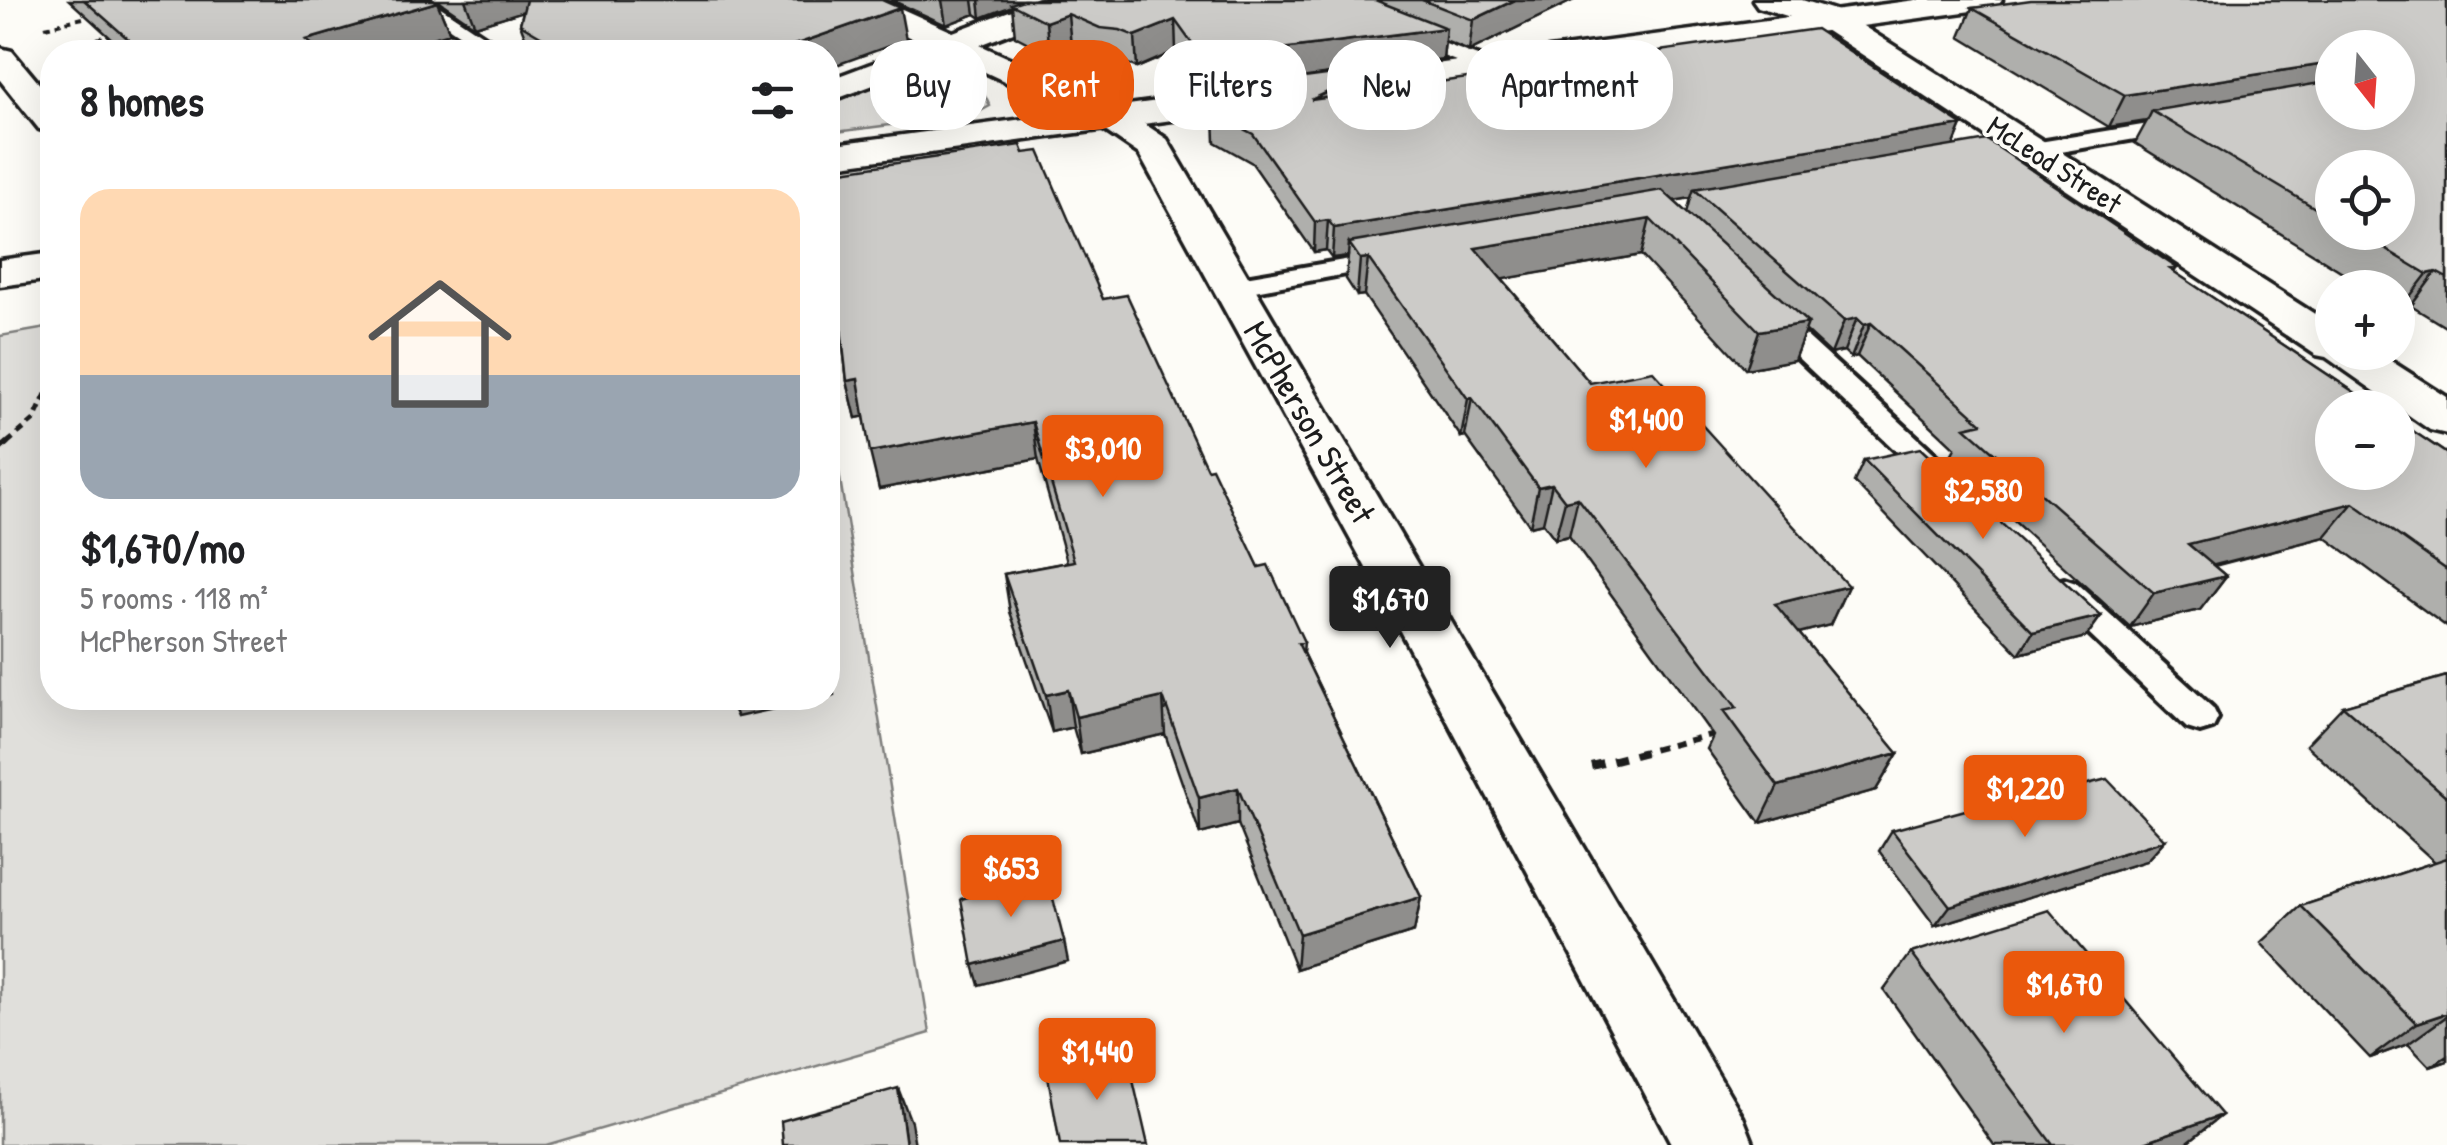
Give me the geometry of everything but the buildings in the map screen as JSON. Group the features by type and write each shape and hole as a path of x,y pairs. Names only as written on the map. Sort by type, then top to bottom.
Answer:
{"street":[{"name":"McPherson Street","path":"856,0 938,40"},
{"path":"961,40 1067,0"},
{"name":"McLeod Street","path":"1769,0 1830,19 2315,333"},
{"path":"1672,40 1986,0"},
{"path":"0,58 40,106"},
{"path":"1134,112 1466,67"},
{"path":"840,87 870,76"},
{"path":"840,154 1010,130"},
{"name":"McPherson Street","path":"1129,130 1154,147 1715,1145"},
{"path":"0,274 40,268"},
{"path":"2372,370 2447,419"}],"lane":[{"path":"417,0 479,40"},
{"path":"1380,25 1466,58"},
{"path":"1951,164 2212,120"},
{"path":"1233,287 1423,254"},
{"path":"1746,295 1966,500"},
{"path":"2039,568 2200,718"}],"path":[{"path":"38,29 88,17"},
{"path":"94,40 112,35"},
{"path":"0,449 34,420 40,407"},
{"path":"1591,766 1725,731"}],"shaded area":[{"path":"870,85 870,128 840,131 840,101"},
{"path":"40,329 40,710 840,710 840,479 930,1033 546,1145 0,1145 0,336"}]}
